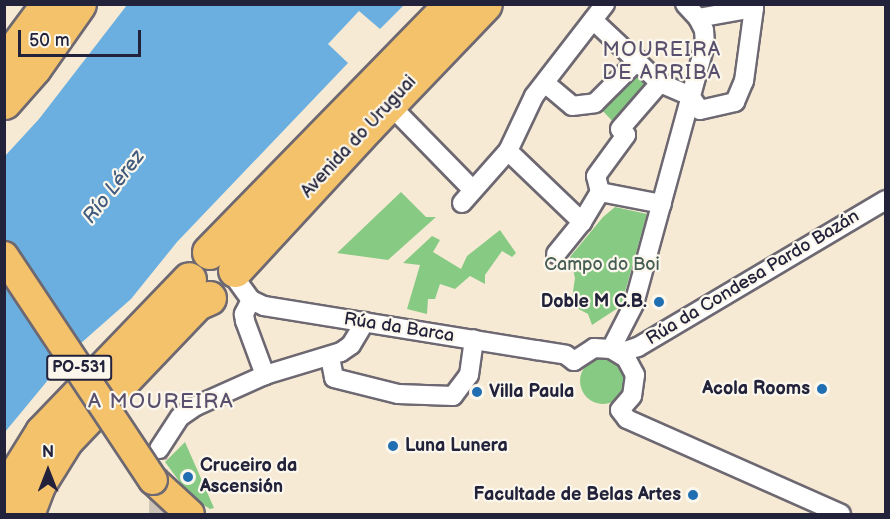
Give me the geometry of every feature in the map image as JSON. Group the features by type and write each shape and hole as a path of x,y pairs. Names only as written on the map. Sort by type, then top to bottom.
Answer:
{"highway":[{"path":"4,63 48,4"},
{"path":"4,102 34,68 79,4"},
{"name":"Avenida do Uruguai","path":"232,275 451,4"},
{"name":"Avenida do Uruguai","path":"232,275 389,104 485,4"},
{"path":"27,514 38,485 66,440 197,303 199,288 189,271 196,258 232,275"},
{"path":"4,505 14,477 42,432 199,288"}],"main road":[{"name":"PO-531","path":"4,256 153,480"},
{"path":"153,480 165,514"},
{"path":"153,480 190,514"}],"street":[{"path":"389,104 468,197 507,151 534,96 605,4"},
{"path":"685,4 698,18 704,30 705,44 634,304 615,351 630,364 635,386 632,396 620,410 627,420 639,427 841,514"},
{"path":"593,20 660,83 690,96 700,110 735,102 744,81 754,8 698,18"},
{"path":"545,83 572,106 595,103 638,60"},
{"path":"556,254 582,222 600,192 596,176 626,135 620,129 660,83"},
{"path":"507,151 582,222"},
{"path":"600,192 662,204"},
{"name":"Rúa da Condesa Pardo Bazán","path":"574,361 594,348 615,351 638,347 885,200"},
{"name":"Rúa da Barca","path":"232,275 264,306 566,355 574,361"},
{"path":"232,275 245,321 265,375"},
{"path":"159,449 180,417 196,406 265,375 330,357 351,345 365,322"},
{"path":"330,357 334,378 398,394 453,396 469,375 474,339"}],"green space":[{"path":"638,60 660,83 620,129 595,103"},
{"path":"401,192 426,217 436,217 388,260 337,253"},
{"name":"Campo do Boi","path":"615,207 647,214 621,306 592,325 588,314 571,305 575,278 570,257 603,217"},
{"path":"500,230 516,253 512,257 502,251 485,275 485,284 470,276 455,289 440,284 435,299 428,299 427,314 407,309 420,265 403,263 432,236 440,240 433,252 461,269 467,256"},
{"path":"603,358 619,365 626,381 619,397 603,404 587,397 580,381 587,365"},
{"path":"185,442 214,508 210,509 191,497 165,462"}],"water":[{"name":"Río Lérez","path":"127,5 404,5 380,29 359,11 328,44 348,63 177,242 131,299 72,351 5,432 5,156 39,119"}],"tunnel":[{"path":"158,514 159,449"}],"place":[{"name":"Doble M C.B.","path":"659,302"},
{"name":"Acola Rooms","path":"822,389"},
{"name":"Villa Paula","path":"477,392"},
{"name":"Luna Lunera","path":"393,446"},
{"name":"Cruceiro da Ascensión","path":"188,477"},
{"name":"Facultade de Belas Artes","path":"693,495"}],"district":[{"name":"MOUREIRA DE ARRIBA","path":"662,62"},
{"name":"A MOUREIRA","path":"161,402"}]}
